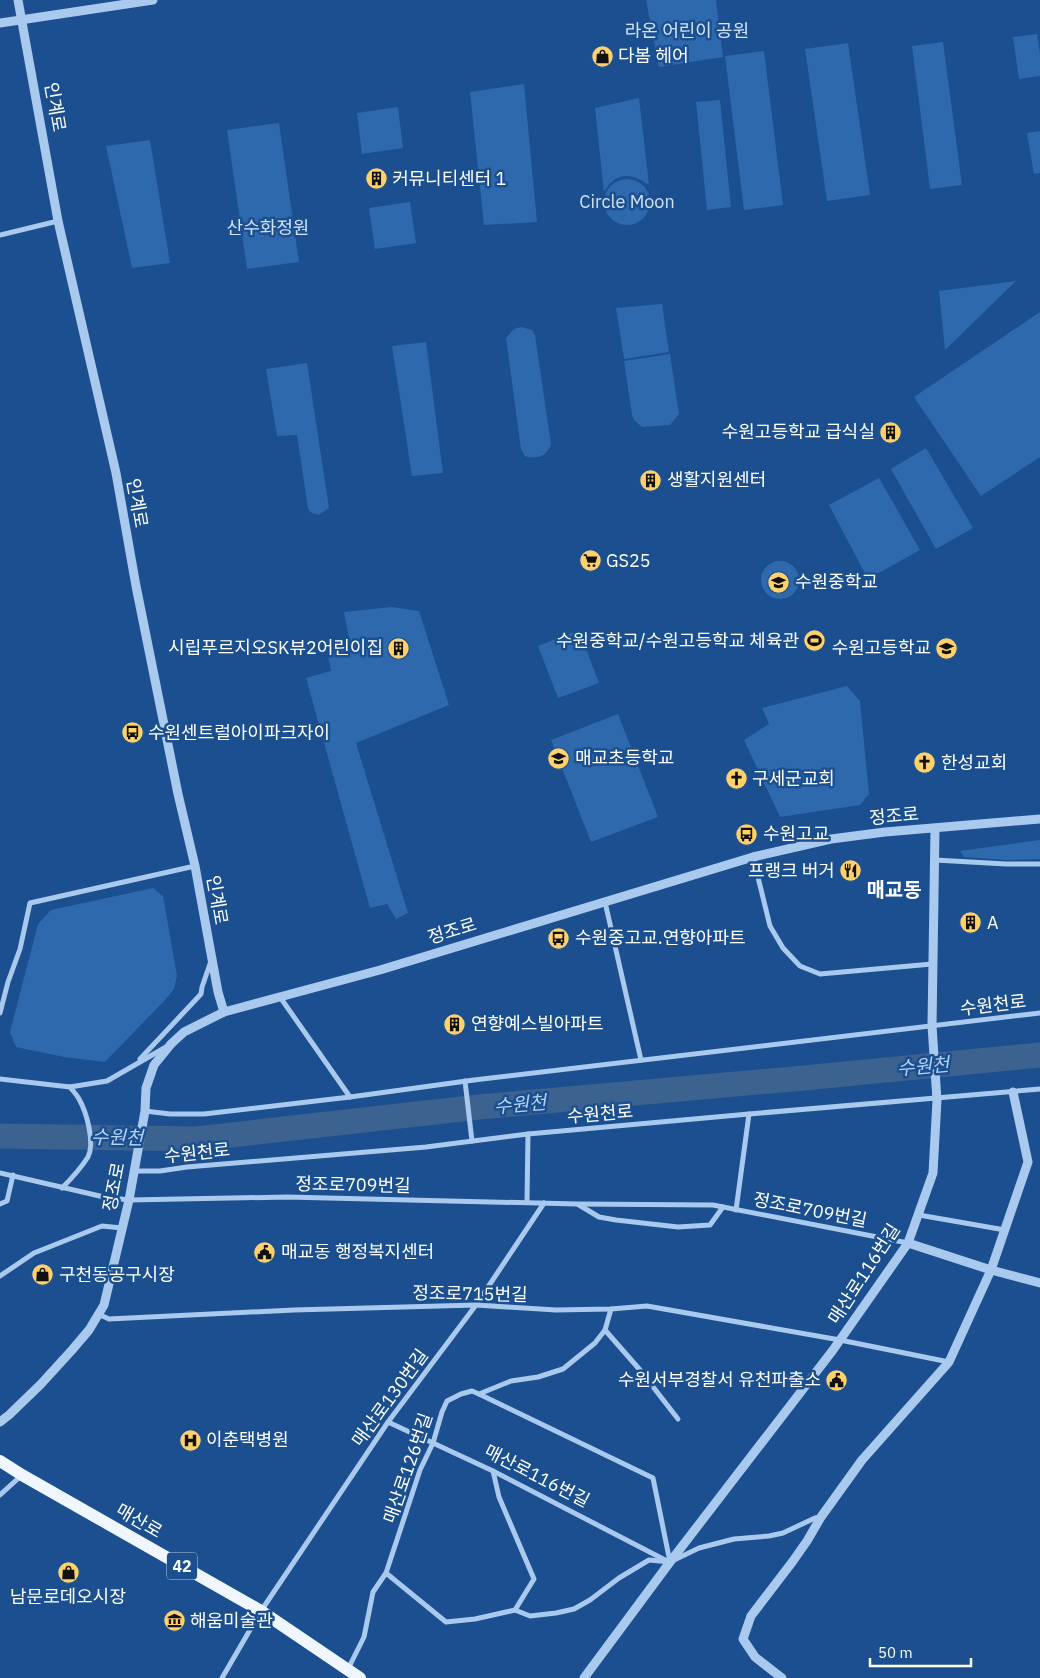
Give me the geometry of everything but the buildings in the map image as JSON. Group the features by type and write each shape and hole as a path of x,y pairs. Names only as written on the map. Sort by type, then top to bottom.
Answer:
{"main road":[{"name":"매산로","path":"0,1461 260,1611 360,1678"}],"street":[{"name":"인계로","path":"18,0 58,221 116,473 138,596 178,794 195,866 218,992 224,1012"},
{"path":"0,23 153,0"},
{"path":"0,235 58,221"},
{"name":"정조로","path":"0,1422 66,1357 88,1330 104,1305 129,1200 144,1115 146,1088 154,1065 171,1044 184,1032 224,1012 380,970 753,857 831,839 1040,819"},
{"name":"매산로116번길","path":"584,1678 840,1340 908,1243 933,1173 936,1094 932,1026 935,829"},
{"path":"753,857 770,926 783,948 800,966 820,974 932,964"},
{"path":"935,860 1040,864"},
{"path":"0,1013 8,982 20,949 30,903 195,866"},
{"path":"605,902 641,1060"},
{"path":"136,1063 201,994 212,958"},
{"path":"280,997 350,1097"},
{"name":"수원천로","path":"144,1115 204,1114 1040,1013"},
{"path":"0,1079 70,1086 107,1081 171,1044"},
{"path":"465,1081 472,1141"},
{"path":"62,1188 89,1156 89,1125 84,1109 70,1086"},
{"name":"수원천로","path":"134,1168 160,1171 187,1167 426,1147 528,1134 749,1114 936,1094 1014,1092 1040,1089"},
{"path":"782,1678 755,1657 744,1639 751,1616 807,1541 821,1517 862,1460 949,1362 991,1270 1028,1162 1014,1092"},
{"name":"정조로709번길","path":"736,1210 749,1114"},
{"path":"527,1202 528,1134"},
{"path":"0,1173 104,1197 129,1200"},
{"path":"0,1204 7,1201 13,1175"},
{"name":"정조로709번길","path":"129,1200 287,1197 577,1204 713,1205 908,1243"},
{"name":"매산로130번길","path":"222,1678 260,1611 388,1422 476,1306 544,1203"},
{"name":"정조로709번길","path":"577,1204 599,1217 678,1227 710,1225 723,1207"},
{"path":"919,1215 1005,1230"},
{"path":"0,1276 34,1253 102,1226 122,1228"},
{"path":"908,1243 991,1270 1040,1283"},
{"name":"정조로715번길","path":"98,1314 109,1319 246,1311 476,1306 556,1310 647,1306 840,1340 949,1362"},
{"path":"612,1309 605,1330 640,1370 678,1419"},
{"name":"매산로126번길","path":"348,1670 364,1638 372,1592 386,1573 420,1470 433,1443 442,1412 447,1402 461,1394 472,1391 479,1394 511,1381 538,1377 562,1369 595,1343 605,1330"},
{"path":"479,1394 653,1478 670,1562"},
{"name":"매산로116번길","path":"388,1422 493,1471 670,1562"},
{"path":"386,1573 446,1622 475,1619 514,1610 534,1579 499,1496 493,1471"},
{"path":"0,1495 22,1475"},
{"name":"매산로116번길","path":"514,1610 530,1616 574,1609 649,1560 670,1562 699,1548 734,1539 783,1533 821,1517"}],"green space":[{"name":"라온 어린이 공원","path":"646,0 716,0 723,57 659,67"},
{"path":"1037,34 1040,76 1019,79 1013,37"},
{"path":"943,42 962,185 930,189 912,46"},
{"path":"848,43 870,195 827,201 805,49"},
{"path":"764,51 783,205 744,210 725,56"},
{"path":"524,84 537,222 484,225 470,92"},
{"path":"639,98 649,185 636,178 624,176 613,181 604,192 595,108"},
{"path":"720,100 731,207 707,210 696,102"},
{"path":"398,107 403,148 362,154 357,113"},
{"name":"산수화정원","path":"279,123 299,262 247,269 227,130"},
{"path":"1040,131 1040,173 1034,174 1027,133"},
{"path":"150,140 170,263 132,268 106,146"},
{"name":"Circle Moon","path":"622,179 632,179 646,189 650,202 646,215 640,221 632,225 622,225 608,215 604,207 604,197 614,183"},
{"path":"410,202 416,243 375,249 369,208"},
{"path":"1016,281 945,350 939,291"},
{"path":"662,304 669,352 624,359 616,308"},
{"path":"1040,312 1040,457 981,496 914,397"},
{"path":"521,327 532,330 535,335 551,444 547,452 537,457 525,456 521,449 506,338 514,329"},
{"path":"426,342 443,473 412,476 392,346"},
{"path":"670,354 679,414 670,425 642,427 634,420 632,415 624,361"},
{"path":"307,363 329,508 319,515 310,512 308,508 297,435 277,436 266,369"},
{"path":"926,448 973,528 936,549 891,469"},
{"path":"879,478 920,550 868,579 829,505"},
{"path":"780,561 794,566 799,580 794,594 780,599 766,594 761,580 766,566"},
{"path":"392,607 419,611 449,705 356,743 408,913 396,919 387,904 370,908 306,678 331,671 327,650 350,643 344,612"},
{"path":"579,630 599,683 558,698 538,646"},
{"path":"847,686 860,701 869,794 860,805 780,817 744,740 769,724 762,708"},
{"path":"618,714 658,817 591,842 551,740"},
{"path":"1040,840 1040,859 1006,860 964,857 960,851"},
{"path":"153,888 163,896 177,976 174,989 165,1000 105,1062 64,1057 16,1047 10,1032 38,924 51,910"}],"waterway":[{"name":"수원천","path":"0,1136 196,1139 479,1107 1040,1055"}],"place":[{"name":"다봄 헤어","path":"602,56"},
{"name":"커뮤니티센터 1","path":"376,179"},
{"name":"수원고등학교 급식실","path":"891,432"},
{"name":"생활지원센터","path":"651,480"},
{"name":"GS25","path":"590,561"},
{"name":"수원중학교","path":"779,582"},
{"name":"수원중학교/수원고등학교 체육관","path":"815,641"},
{"name":"시립푸르지오SK뷰2어린이집","path":"399,648"},
{"name":"수원고등학교","path":"947,648"},
{"name":"수원센트럴아이파크자이","path":"132,733"},
{"name":"매교초등학교","path":"559,758"},
{"name":"한성교회","path":"925,763"},
{"name":"구세군교회","path":"736,779"},
{"name":"수원고교","path":"747,834"},
{"name":"프랭크 버거","path":"851,871"},
{"name":"A","path":"971,923"},
{"name":"수원중고교.연향아파트","path":"559,938"},
{"name":"연향예스빌아파트","path":"455,1024"},
{"name":"매교동 행정복지센터","path":"265,1252"},
{"name":"구천동공구시장","path":"43,1275"},
{"name":"수원서부경찰서 유천파출소","path":"837,1380"},
{"name":"이춘택병원","path":"190,1440"},
{"name":"남문로데오시장","path":"68,1572"},
{"name":"해움미술관","path":"174,1621"}],"district":[{"name":"매교동","path":"894,890"}]}
